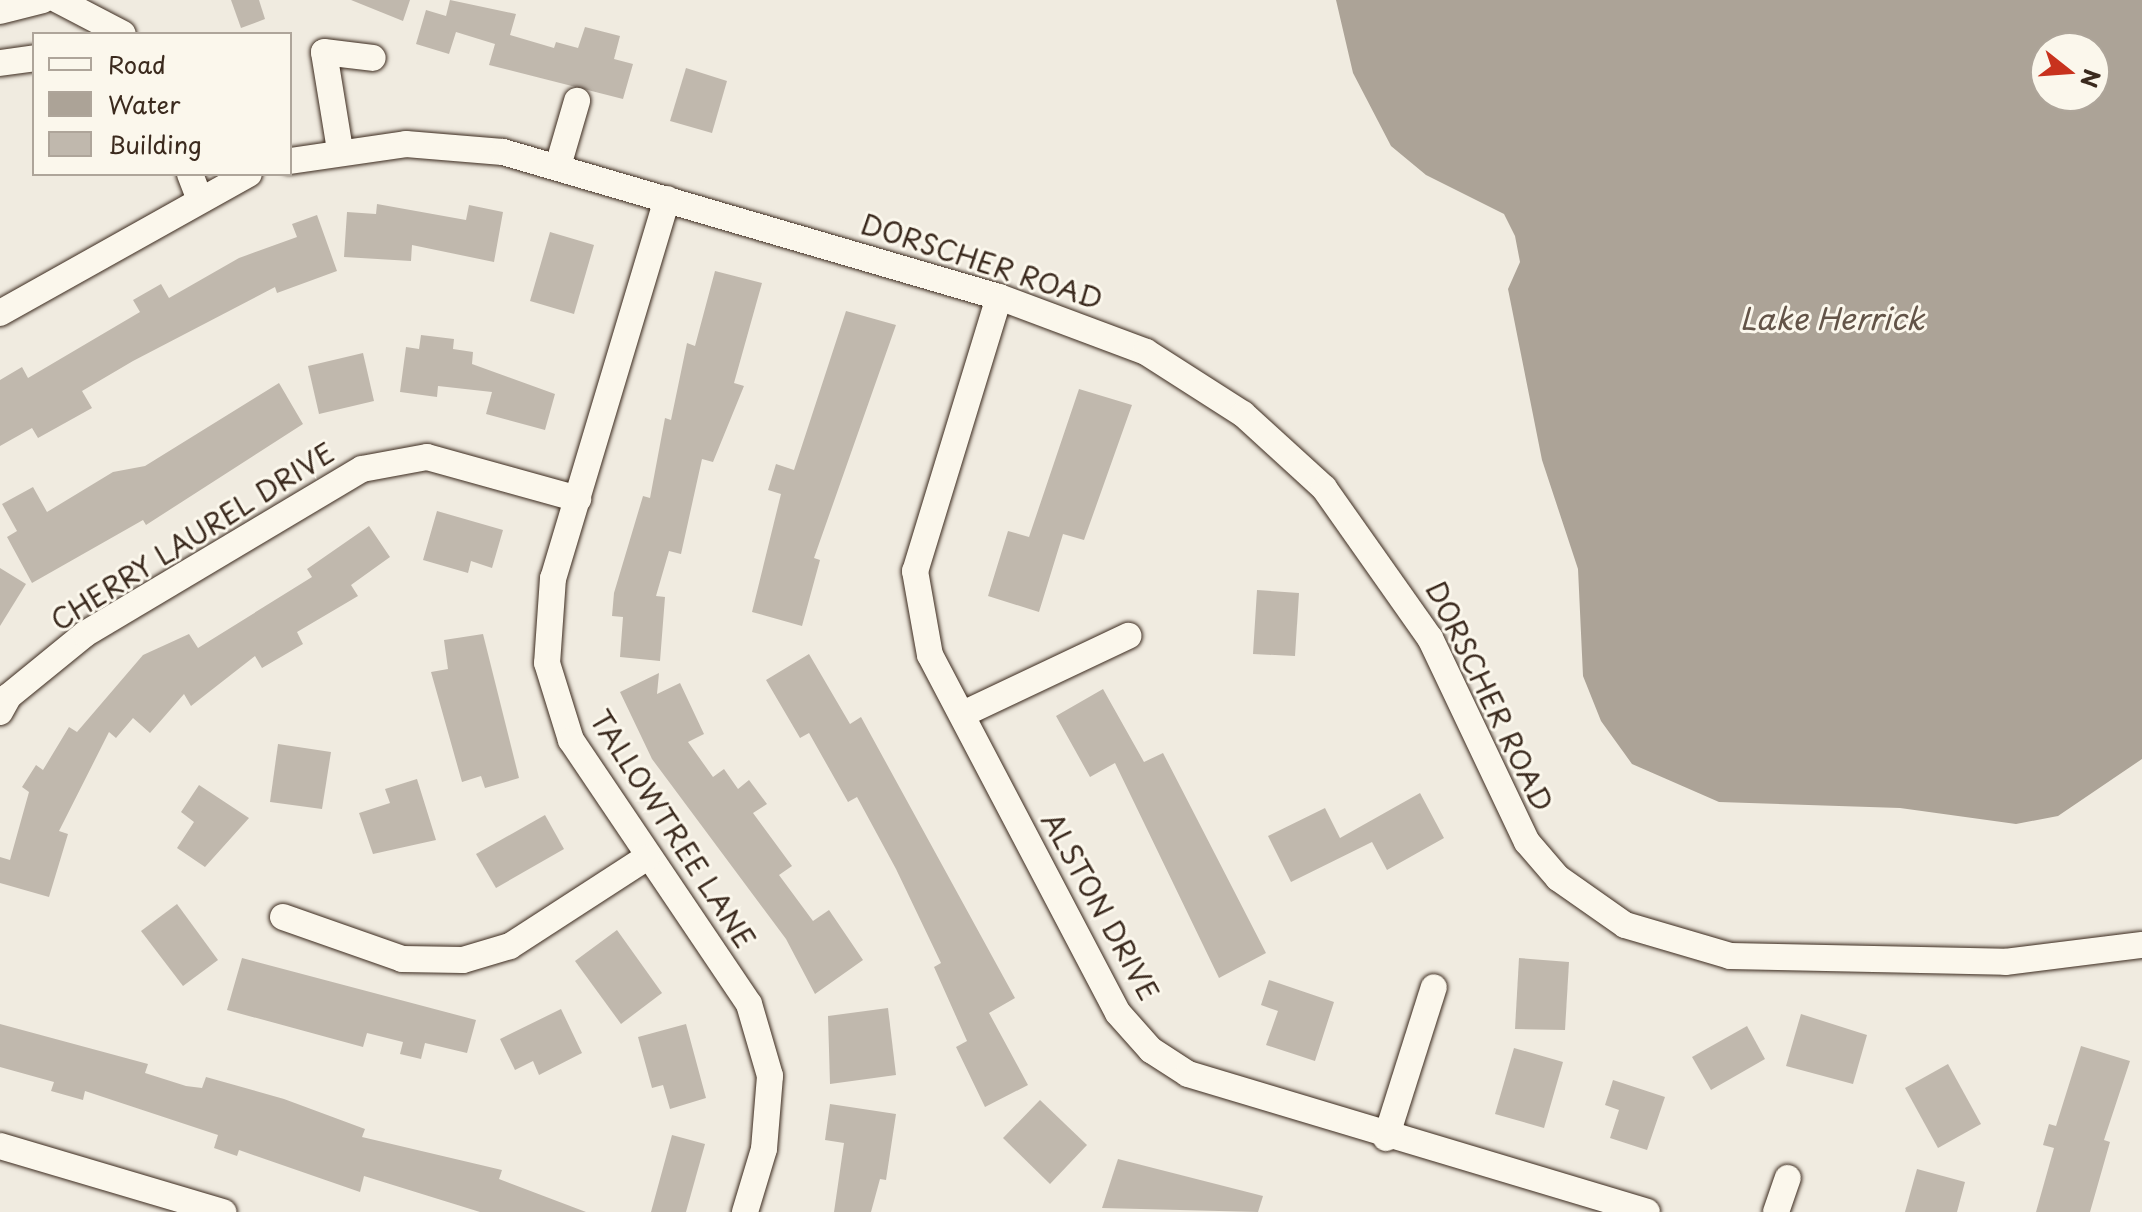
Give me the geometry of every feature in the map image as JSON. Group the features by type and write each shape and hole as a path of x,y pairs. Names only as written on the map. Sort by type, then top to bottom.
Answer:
{"street":[{"path":"0,11 43,0"},
{"path":"58,0 119,32"},
{"path":"340,150 324,52 373,58"},
{"path":"0,63 32,58"},
{"path":"558,166 577,101"},
{"name":"DORSCHER ROAD","path":"292,161 340,150 460,146 558,166 999,297 1146,352 1243,414 1324,488 1430,638 1527,842 1558,878 1625,925 1730,956 2005,962 2142,945"},
{"path":"0,313 194,186 240,176"},
{"name":"TALLOWTREE LANE","path":"667,199 553,578 547,663 571,740 646,858 749,1004 770,1076 764,1149 745,1212"},
{"name":"ALSTON DRIVE","path":"999,297 915,571 930,655 1118,1013 1151,1050 1188,1074 1386,1138 1647,1212"},
{"name":"CHERRY LAUREL DRIVE","path":"0,712 9,696 85,634 362,469 427,457 578,499"},
{"path":"963,714 1128,636"},
{"path":"283,917 402,959 463,960 510,946 646,858"},
{"path":"1386,1138 1434,987"},
{"path":"0,1146 223,1212"},
{"path":"1776,1212 1788,1178"}],"water":[{"name":"Lake Herrick","path":"1336,0 2142,0 2142,759 2058,816 2016,824 1900,808 1719,802 1632,764 1601,721 1583,676 1578,569 1542,460 1508,289 1520,262 1515,236 1504,214 1426,175 1391,146 1353,73"}],"building":[{"path":"231,0 259,0 265,19 241,28"},
{"path":"351,0 410,0 403,21"},
{"path":"450,0 516,14 510,35 554,48 556,42 578,48 585,27 620,36 614,59 633,64 623,99 489,65 495,44 456,32 449,54 416,44 426,10 446,16"},
{"path":"686,68 727,81 712,133 670,121"},
{"path":"377,204 466,220 469,205 503,212 494,262 412,245 411,261 344,257 347,212 376,214"},
{"path":"317,215 337,271 277,293 275,287 82,391 92,408 38,438 32,428 0,446 0,380 22,367 28,378 140,312 133,300 161,284 169,298 239,258 297,237 292,224"},
{"path":"550,232 594,245 574,314 530,301"},
{"path":"715,271 762,283 734,383 744,386 713,462 702,459 681,554 669,551 656,596 665,597 660,661 620,657 623,617 612,616 614,593 643,496 650,498 665,418 671,420 687,343 695,346"},
{"path":"846,311 896,325 814,558 820,560 802,626 752,612 781,494 768,490 776,464 794,470"},
{"path":"421,335 454,339 453,349 473,352 472,364 555,394 545,430 486,414 492,392 438,386 437,397 400,392 406,347 419,349"},
{"path":"363,353 374,401 319,414 308,366"},
{"path":"279,383 303,424 146,525 143,520 32,583 7,537 17,531 2,504 33,487 47,512 113,472 145,466"},
{"path":"1079,389 1132,405 1084,540 1063,534 1039,612 988,596 1008,531 1029,537"},
{"path":"437,511 503,530 492,568 471,561 468,573 423,560"},
{"path":"369,526 390,557 351,585 358,596 297,632 303,644 262,668 255,656 191,706 184,694 150,733 133,718 116,738 109,732 59,831 68,834 49,897 0,883 0,857 10,860 29,792 22,787 36,765 43,770 69,727 77,732 143,655 189,634 198,648 312,577 307,569"},
{"path":"0,568 26,584 0,626"},
{"path":"1257,590 1299,593 1295,656 1253,654"},
{"path":"483,634 519,778 485,788 481,776 462,782 431,672 448,669 444,640"},
{"path":"809,654 850,724 861,717 1015,998 989,1013 1028,1085 985,1107 956,1047 967,1041 934,967 941,963 896,869 857,797 848,802 809,733 800,738 766,680"},
{"path":"659,673 657,694 680,683 704,734 688,742 713,777 724,769 738,789 749,780 767,804 753,813 792,866 779,875 813,921 829,910 863,960 815,994 786,939 652,759 620,692"},
{"path":"1103,689 1144,762 1163,753 1266,953 1219,978 1115,763 1090,777 1056,716"},
{"path":"278,744 331,752 322,809 270,802"},
{"path":"417,779 436,840 373,854 359,813 390,803 385,789"},
{"path":"199,785 249,818 205,867 177,848 194,822 181,812"},
{"path":"1420,793 1444,838 1387,870 1372,842 1291,882 1268,836 1325,808 1340,838"},
{"path":"545,815 564,849 496,888 476,854"},
{"path":"177,904 218,960 183,986 141,931"},
{"path":"617,930 662,993 621,1024 575,961"},
{"path":"242,958 476,1020 467,1053 425,1043 421,1059 400,1054 403,1042 367,1033 363,1047 227,1010"},
{"path":"1519,958 1569,962 1565,1030 1515,1029"},
{"path":"1269,980 1334,1002 1315,1061 1266,1045 1278,1011 1261,1005"},
{"path":"888,1008 896,1075 830,1084 828,1016"},
{"path":"561,1009 582,1053 539,1075 533,1061 515,1070 500,1039"},
{"path":"1801,1014 1867,1035 1853,1084 1786,1066"},
{"path":"0,1024 148,1064 145,1073 186,1086 202,1088 206,1077 284,1099 365,1129 362,1137 502,1170 499,1179 586,1212 480,1212 364,1176 360,1192 239,1150 237,1156 214,1148 218,1135 85,1091 83,1100 51,1091 54,1082 0,1067"},
{"path":"686,1024 706,1098 670,1109 663,1085 652,1088 638,1037"},
{"path":"1747,1026 1765,1059 1711,1090 1692,1057"},
{"path":"2081,1046 2130,1061 2104,1140 2110,1142 2090,1212 2036,1212 2054,1148 2043,1145 2049,1124 2056,1126"},
{"path":"1514,1048 1563,1062 1544,1128 1495,1114"},
{"path":"1948,1064 1981,1124 1938,1148 1905,1088"},
{"path":"1613,1080 1665,1097 1647,1150 1610,1138 1619,1110 1605,1105"},
{"path":"1040,1100 1087,1145 1050,1184 1003,1138"},
{"path":"830,1104 896,1114 886,1180 880,1179 871,1212 834,1212 844,1143 825,1140"},
{"path":"672,1135 705,1144 686,1212 651,1212"},
{"path":"1118,1159 1263,1196 1258,1212 1102,1208"},
{"path":"1917,1169 1965,1182 1957,1212 1905,1212"}]}
